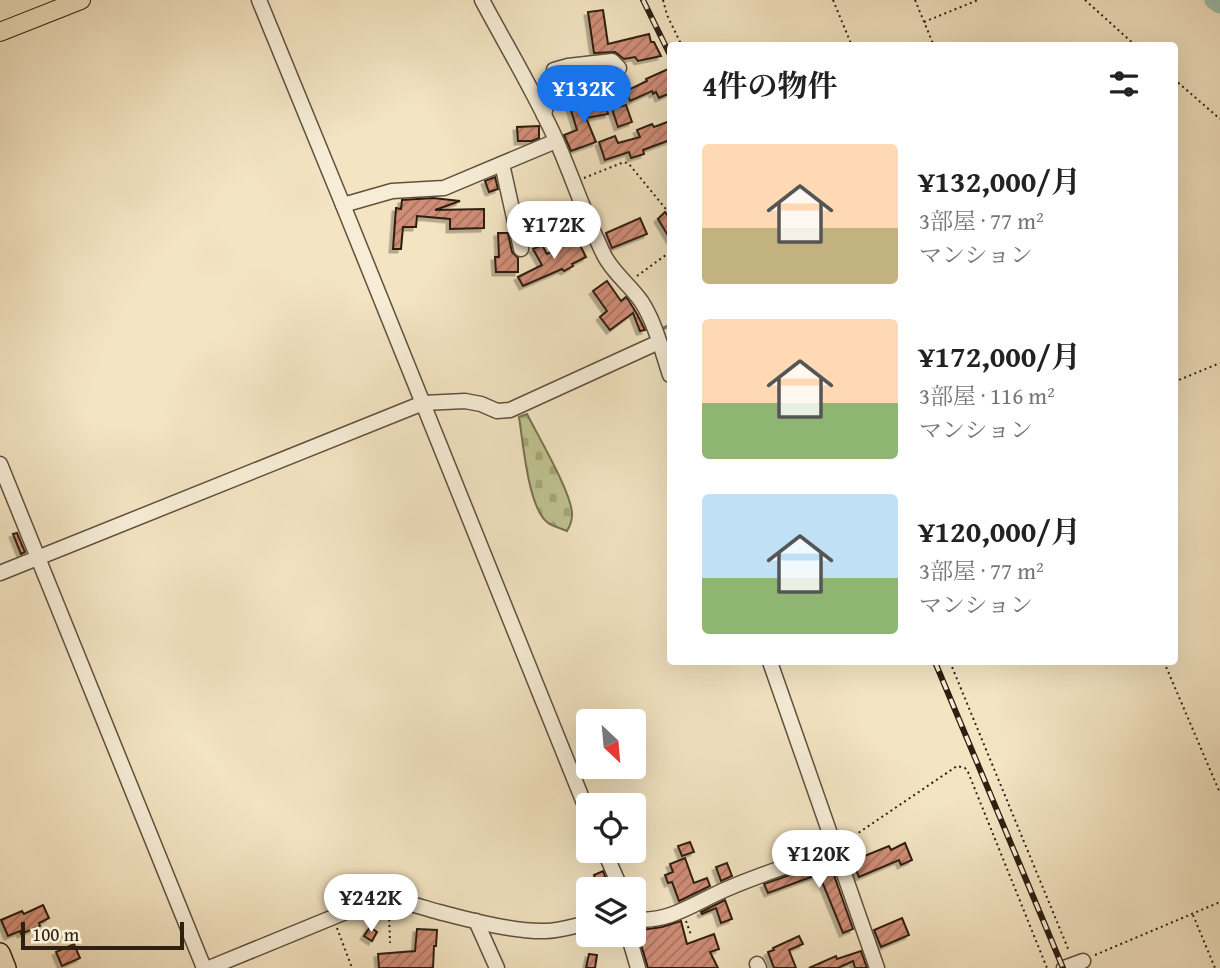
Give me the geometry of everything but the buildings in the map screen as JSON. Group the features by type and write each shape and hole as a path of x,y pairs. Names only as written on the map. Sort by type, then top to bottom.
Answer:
{"highway":[{"path":"0,953 6,968"}],"main road":[{"path":"0,32 81,0"}],"street":[{"path":"259,0 580,793"},
{"path":"482,0 544,115 606,258 613,270 642,302 667,366"},
{"path":"544,115 554,71 568,66 612,61 619,68"},
{"path":"344,205 392,191 444,188 556,141"},
{"path":"502,164 521,250"},
{"path":"0,573 423,402 466,401 497,411 510,410 659,342"},
{"path":"0,464 204,968"},
{"path":"771,665 877,968"},
{"path":"646,921 662,919 728,888 835,849"},
{"path":"209,968 375,900 388,899 476,921 528,930 547,932 576,926"},
{"path":"476,921 497,968"},
{"path":"632,947 638,968"}],"path":[{"path":"663,0 680,42"},
{"path":"833,0 850,42"},
{"path":"915,0 932,42"},
{"path":"924,22 978,0"},
{"path":"1084,0 1131,42"},
{"path":"1178,83 1220,120"},
{"path":"573,182 624,162 629,164 667,210"},
{"path":"626,283 667,254"},
{"path":"1178,380 1220,363"},
{"path":"951,665 1074,964 1220,902"},
{"path":"1165,665 1220,793"},
{"path":"835,849 957,766 965,768 1047,968"},
{"path":"388,899 390,943"},
{"path":"1193,915 1215,968"},
{"path":"333,917 352,968"}],"green space":[{"path":"527,414 567,494 572,515 567,531 547,522 535,503 527,473 519,417"}],"waterway":[{"path":"1214,0 1220,4"},
{"path":"662,329 667,326"}],"railway":[{"path":"643,0 667,49"},
{"path":"936,665 1063,968"}]}
